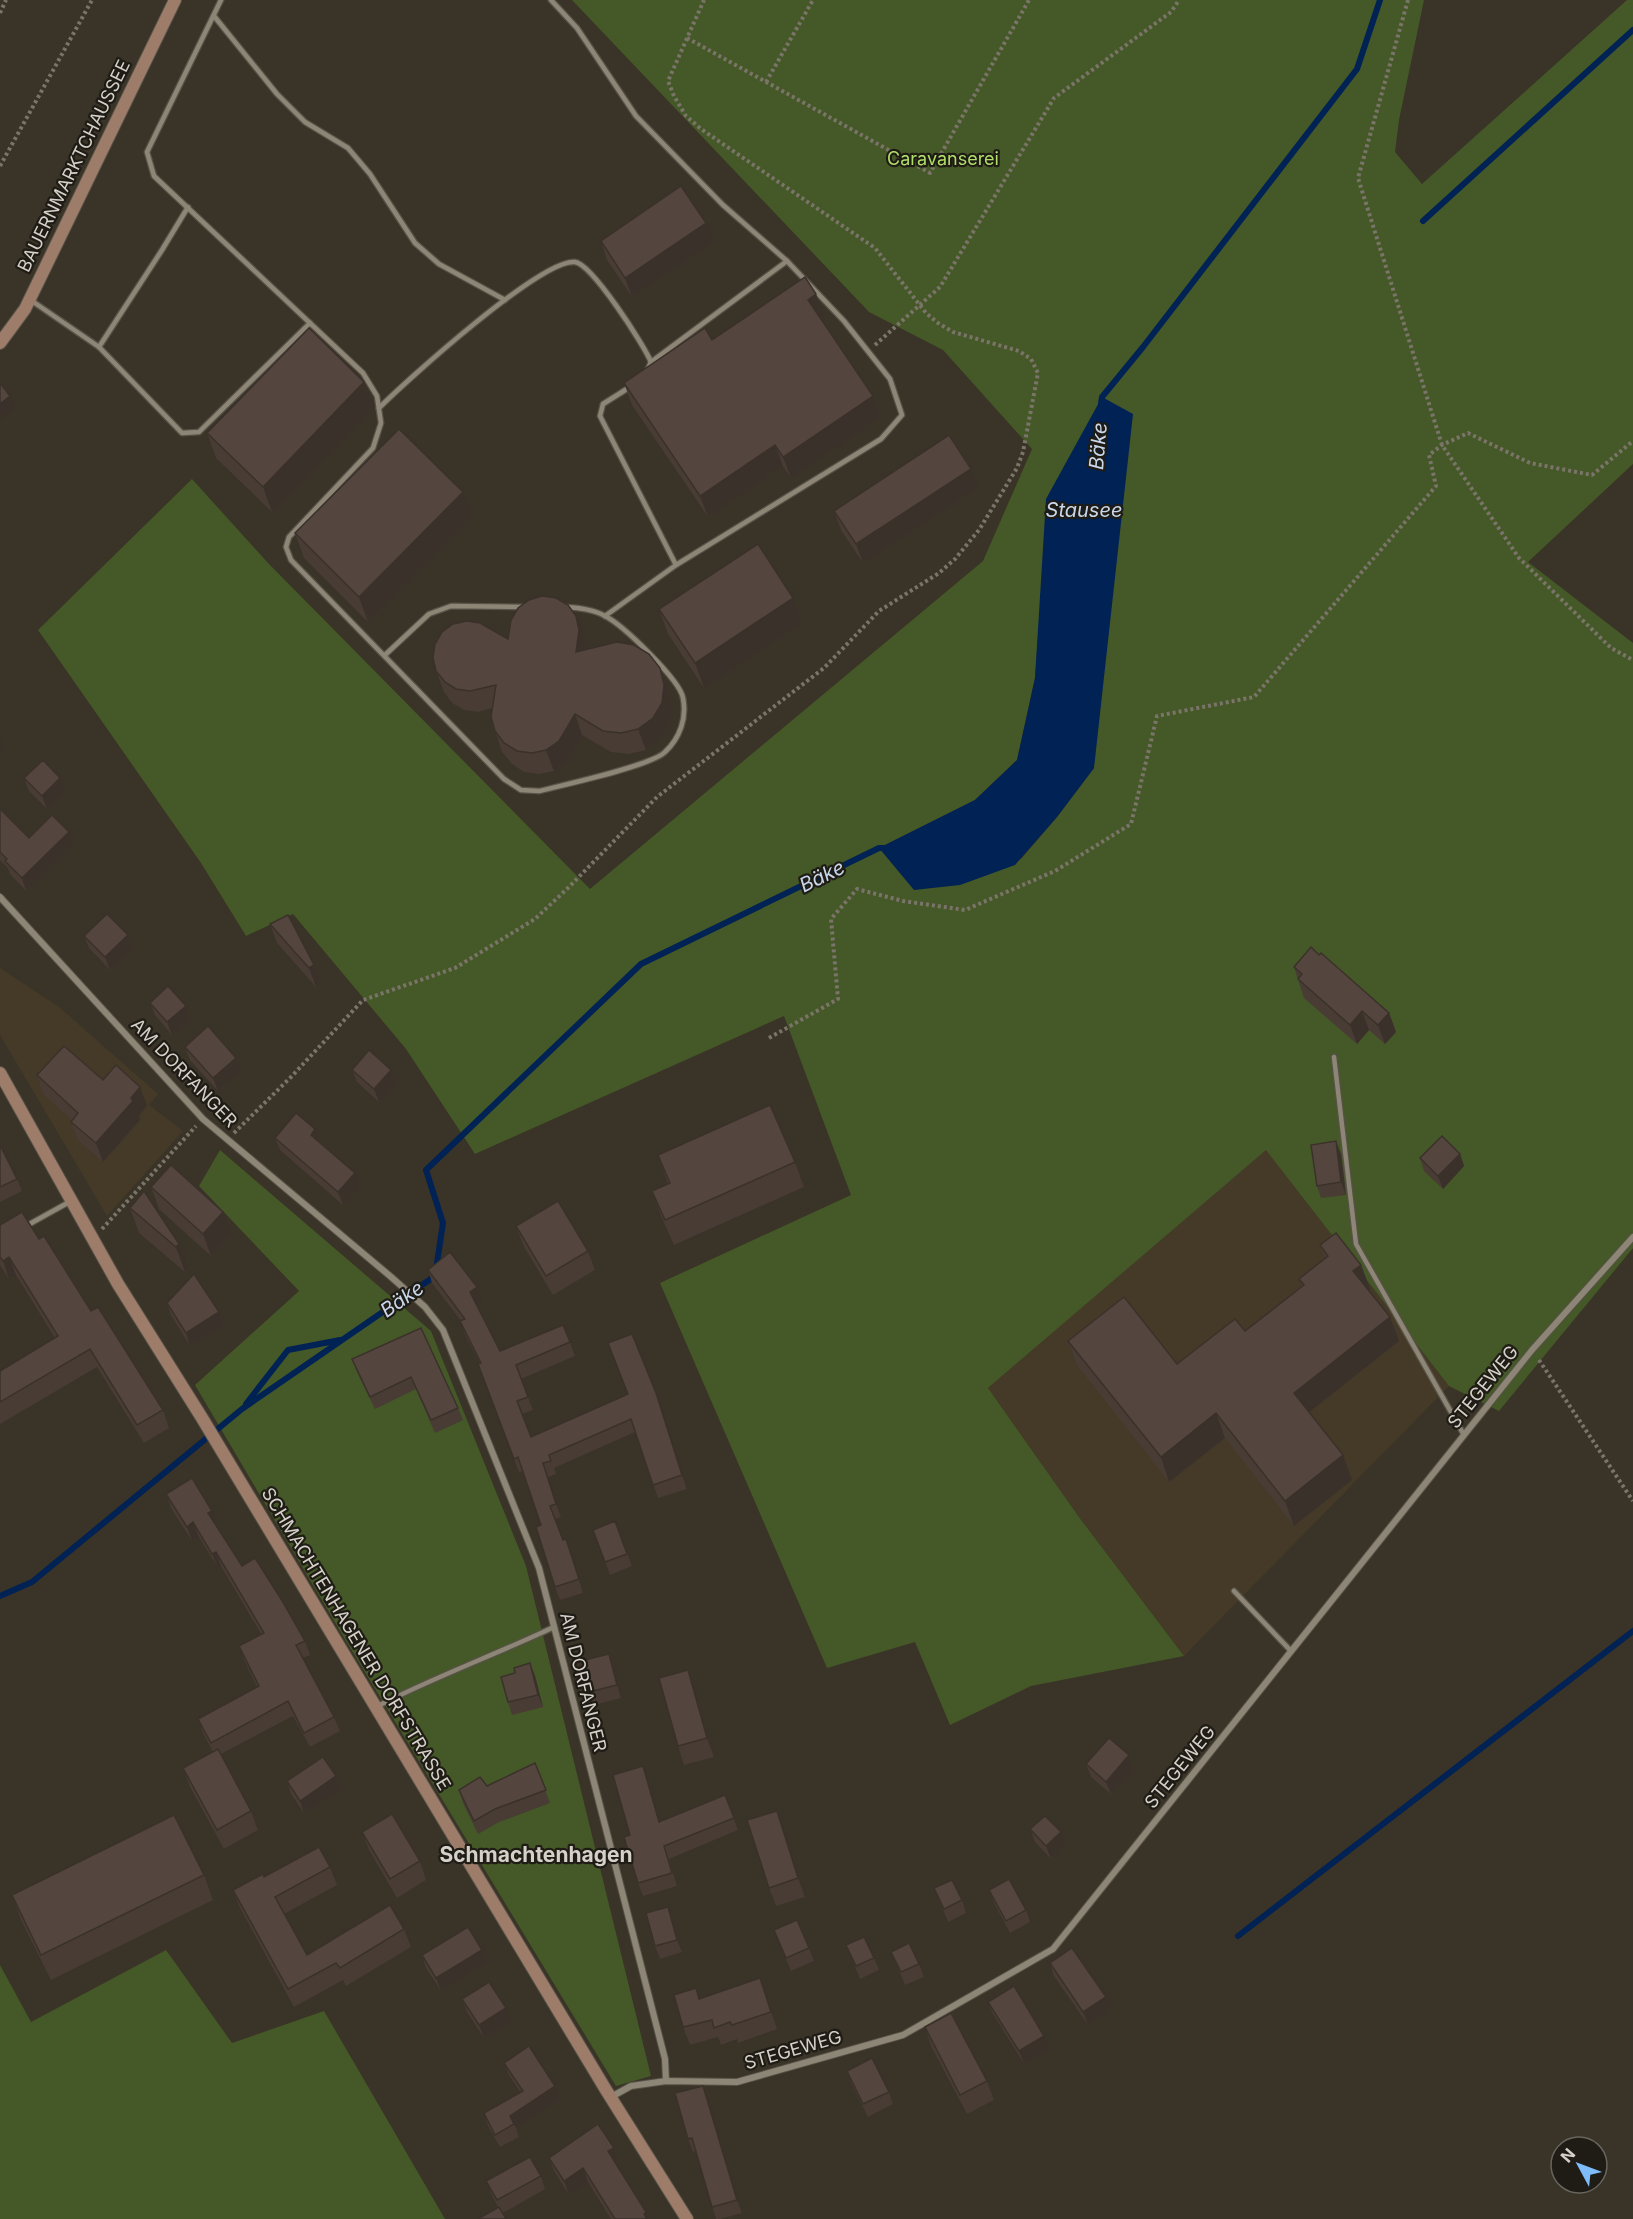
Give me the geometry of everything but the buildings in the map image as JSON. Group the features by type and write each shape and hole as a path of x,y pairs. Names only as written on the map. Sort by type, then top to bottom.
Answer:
{"main road":[{"name":"BAUERNMARKTCHAUSSEE","path":"0,344 30,299 175,0"},
{"name":"SCHMACHTENHAGENER DORFSTRASSE","path":"0,1073 118,1284 223,1452 611,2098 687,2219"}],"street":[{"name":"AM DORFANGER","path":"0,897 203,1119 425,1306 443,1330 539,1568 665,2059 666,2081"},
{"name":"STEGEWEG","path":"611,2098 631,2086 666,2081 736,2082 903,2035 1053,1949 1532,1350 1633,1237"}],"lane":[{"path":"221,0 147,152 154,176 363,373 377,396 381,423 373,448 289,537 286,547 291,560 504,779 521,790 539,791 646,763 663,755 675,741 682,725 683,696 676,684 627,632 605,616 576,608 553,607"},
{"path":"551,0 577,28 636,116 723,205 787,261 844,321 890,379 902,416 881,439 676,565 605,616"},
{"path":"214,16 277,94 305,122 348,148 370,174 415,243 439,264 505,300"},
{"path":"99,347 188,207"},
{"path":"645,374 651,362 787,261"},
{"path":"379,408 437,354 505,300 557,267 574,262 585,267 597,281 645,349 651,362"},
{"path":"30,299 99,347 182,433 200,432 310,323"},
{"path":"634,384 603,404 600,416 676,565"},
{"path":"385,655 429,614 451,606 530,607"},
{"path":"1334,1057 1356,1244 1464,1435"},
{"path":"20,1228 71,1201"},
{"path":"1234,1591 1291,1651"},
{"path":"376,1707 421,1684 554,1628"}],"path":[{"path":"0,13 6,0"},
{"path":"0,165 92,0"},
{"path":"227,1140 291,1077 363,1000 455,968 534,919 569,887 657,797 824,668 879,611 939,573 955,559 979,530 1017,468 1023,452 1038,373 1031,359 1019,351 954,332 938,323 920,305 875,248 716,141 687,116 674,96 668,81 704,0"},
{"path":"766,82 813,0"},
{"path":"687,38 930,173 1029,0"},
{"path":"868,352 940,287 1054,98 1170,12 1179,0"},
{"path":"1408,0 1358,178 1442,445 1519,558 1611,648 1633,660"},
{"path":"769,1038 838,999 831,919 857,889 903,901 964,910 1055,871 1131,824 1157,716 1254,697 1436,486 1429,455 1442,445 1468,433 1530,463 1592,475 1633,441"},
{"path":"93,1239 203,1119"},
{"path":"1532,1350 1633,1502"}],"shaded area":[{"path":"0,968 59,1007 158,1094 149,1105 183,1131 107,1216 0,1035"},
{"path":"1266,1149 1449,1386 1184,1656 1079,1517 988,1388"}],"green space":[{"name":"Caravanserei","path":"572,0 1424,0 1399,120 1395,152 1422,184 1627,0 1633,0 1633,464 1528,562 1633,643 1633,1248 1499,1411 1449,1386 1266,1150 988,1388 1079,1517 1184,1656 1031,1686 950,1725 915,1642 827,1668 660,1283 851,1195 784,1016 475,1154 406,1049 293,914 246,936 201,863 38,630 192,479 268,563 590,889 983,561 1032,449 943,350 869,312","holes":["1042,582 1094,768 1057,817 1021,859 879,848 975,800 1017,760 1035,678"]},
{"path":"220,1150 431,1331 526,1566 651,2076 616,2086 343,1636 195,1385 299,1291 199,1186"},
{"path":"166,1950 232,2043 324,2011 445,2219 0,2219 0,1965 31,2022"}],"water":[{"name":"Stausee","path":"1102,397 1133,414 1094,768 1057,817 1015,865 960,885 914,890 879,848 975,800 1017,760 1035,678 1046,499"}],"waterway":[{"name":"Bäke","path":"1101,404 1102,397 1357,69 1380,0"},
{"path":"1423,221 1633,30"},
{"name":"Bäke","path":"0,1596 32,1582 242,1409 435,1276 443,1223 426,1170 641,964 879,848 886,848"},
{"path":"246,1404 288,1350 340,1340"},
{"path":"1238,1936 1633,1631"}],"district":[{"name":"Schmachtenhagen","path":"536,1855"}]}
